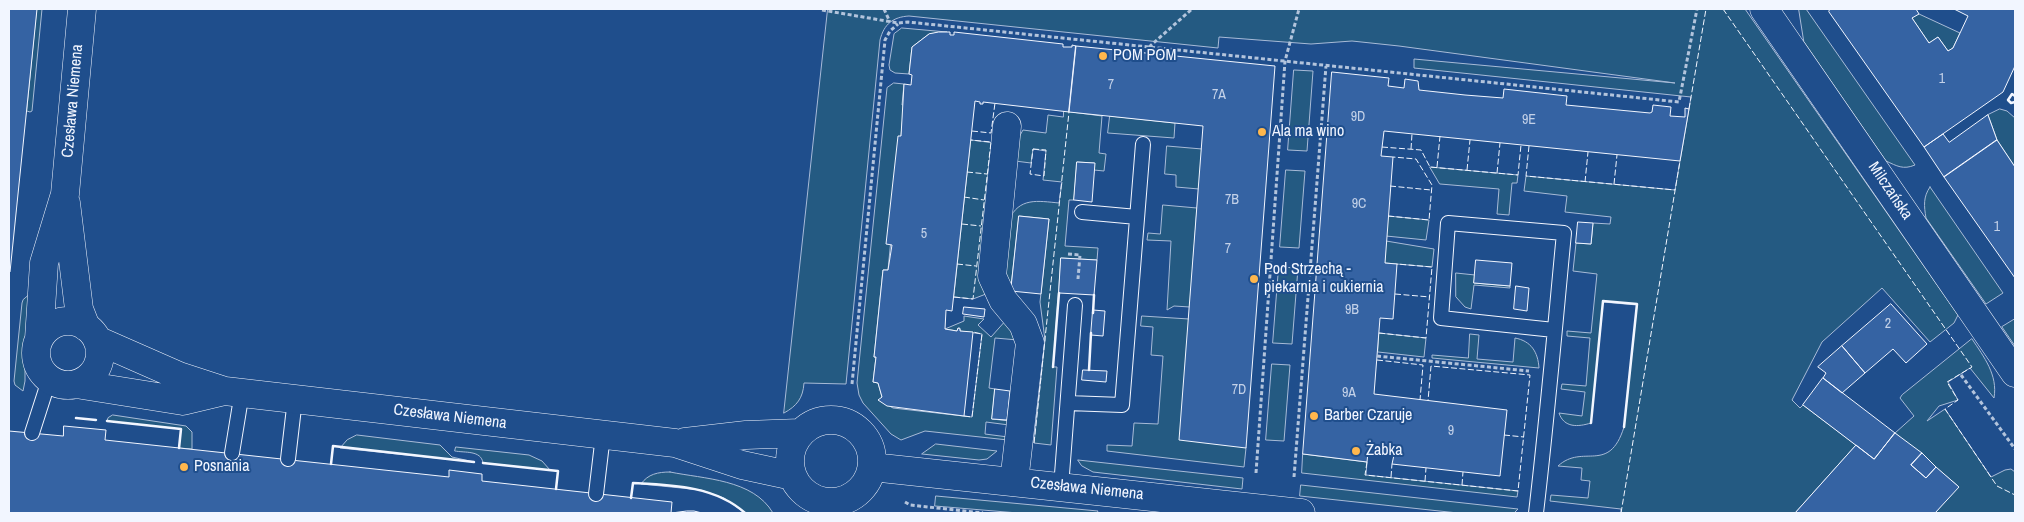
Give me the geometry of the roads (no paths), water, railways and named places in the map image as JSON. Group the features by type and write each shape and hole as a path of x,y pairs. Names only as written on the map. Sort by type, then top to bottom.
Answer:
{"street":[{"name":"Czesława Niemena","path":"82,9 64,194 44,262 39,338 36,347 38,366 42,374 58,384 76,384 183,401 234,392"},
{"name":"Milczańska","path":"1770,12 2015,373"},
{"path":"1007,126 992,276 1003,300 1023,324 1030,343 1014,482"},
{"name":"Czesława Niemena","path":"64,194 79,309 92,334 100,358 92,375 76,384"},
{"name":"Czesława Niemena","path":"39,338 52,325 70,321 92,334 170,372 234,392 674,443 742,465 802,494"},
{"path":"833,419 855,427 864,436 870,446 872,467 867,481 860,490 840,507 802,494 790,466 790,455 800,433 821,421 833,419"},
{"name":"Czesława Niemena","path":"674,443 746,435 800,433"},
{"name":"Czesława Niemena","path":"872,467 1302,513"}],"lane":[{"path":"1068,403 1122,405 1143,144"},
{"path":"1082,212 1137,216"},
{"path":"1536,513 1564,233 1448,223 1441,318 1554,330"},
{"path":"1061,487 1075,306"},
{"path":"32,433 49,380"},
{"path":"232,454 234,392"},
{"path":"288,460 295,399"},
{"path":"596,494 602,435"}],"place":[{"name":"POM POM","path":"1103,56"},
{"name":"Ala ma wino","path":"1262,132"},
{"name":"Pod Strzechą - piekarnia i cukiernia","path":"1254,279"},
{"name":"Barber Czaruje","path":"1314,416"},
{"name":"Żabka","path":"1356,451"},
{"name":"Posnania","path":"184,467"}]}
